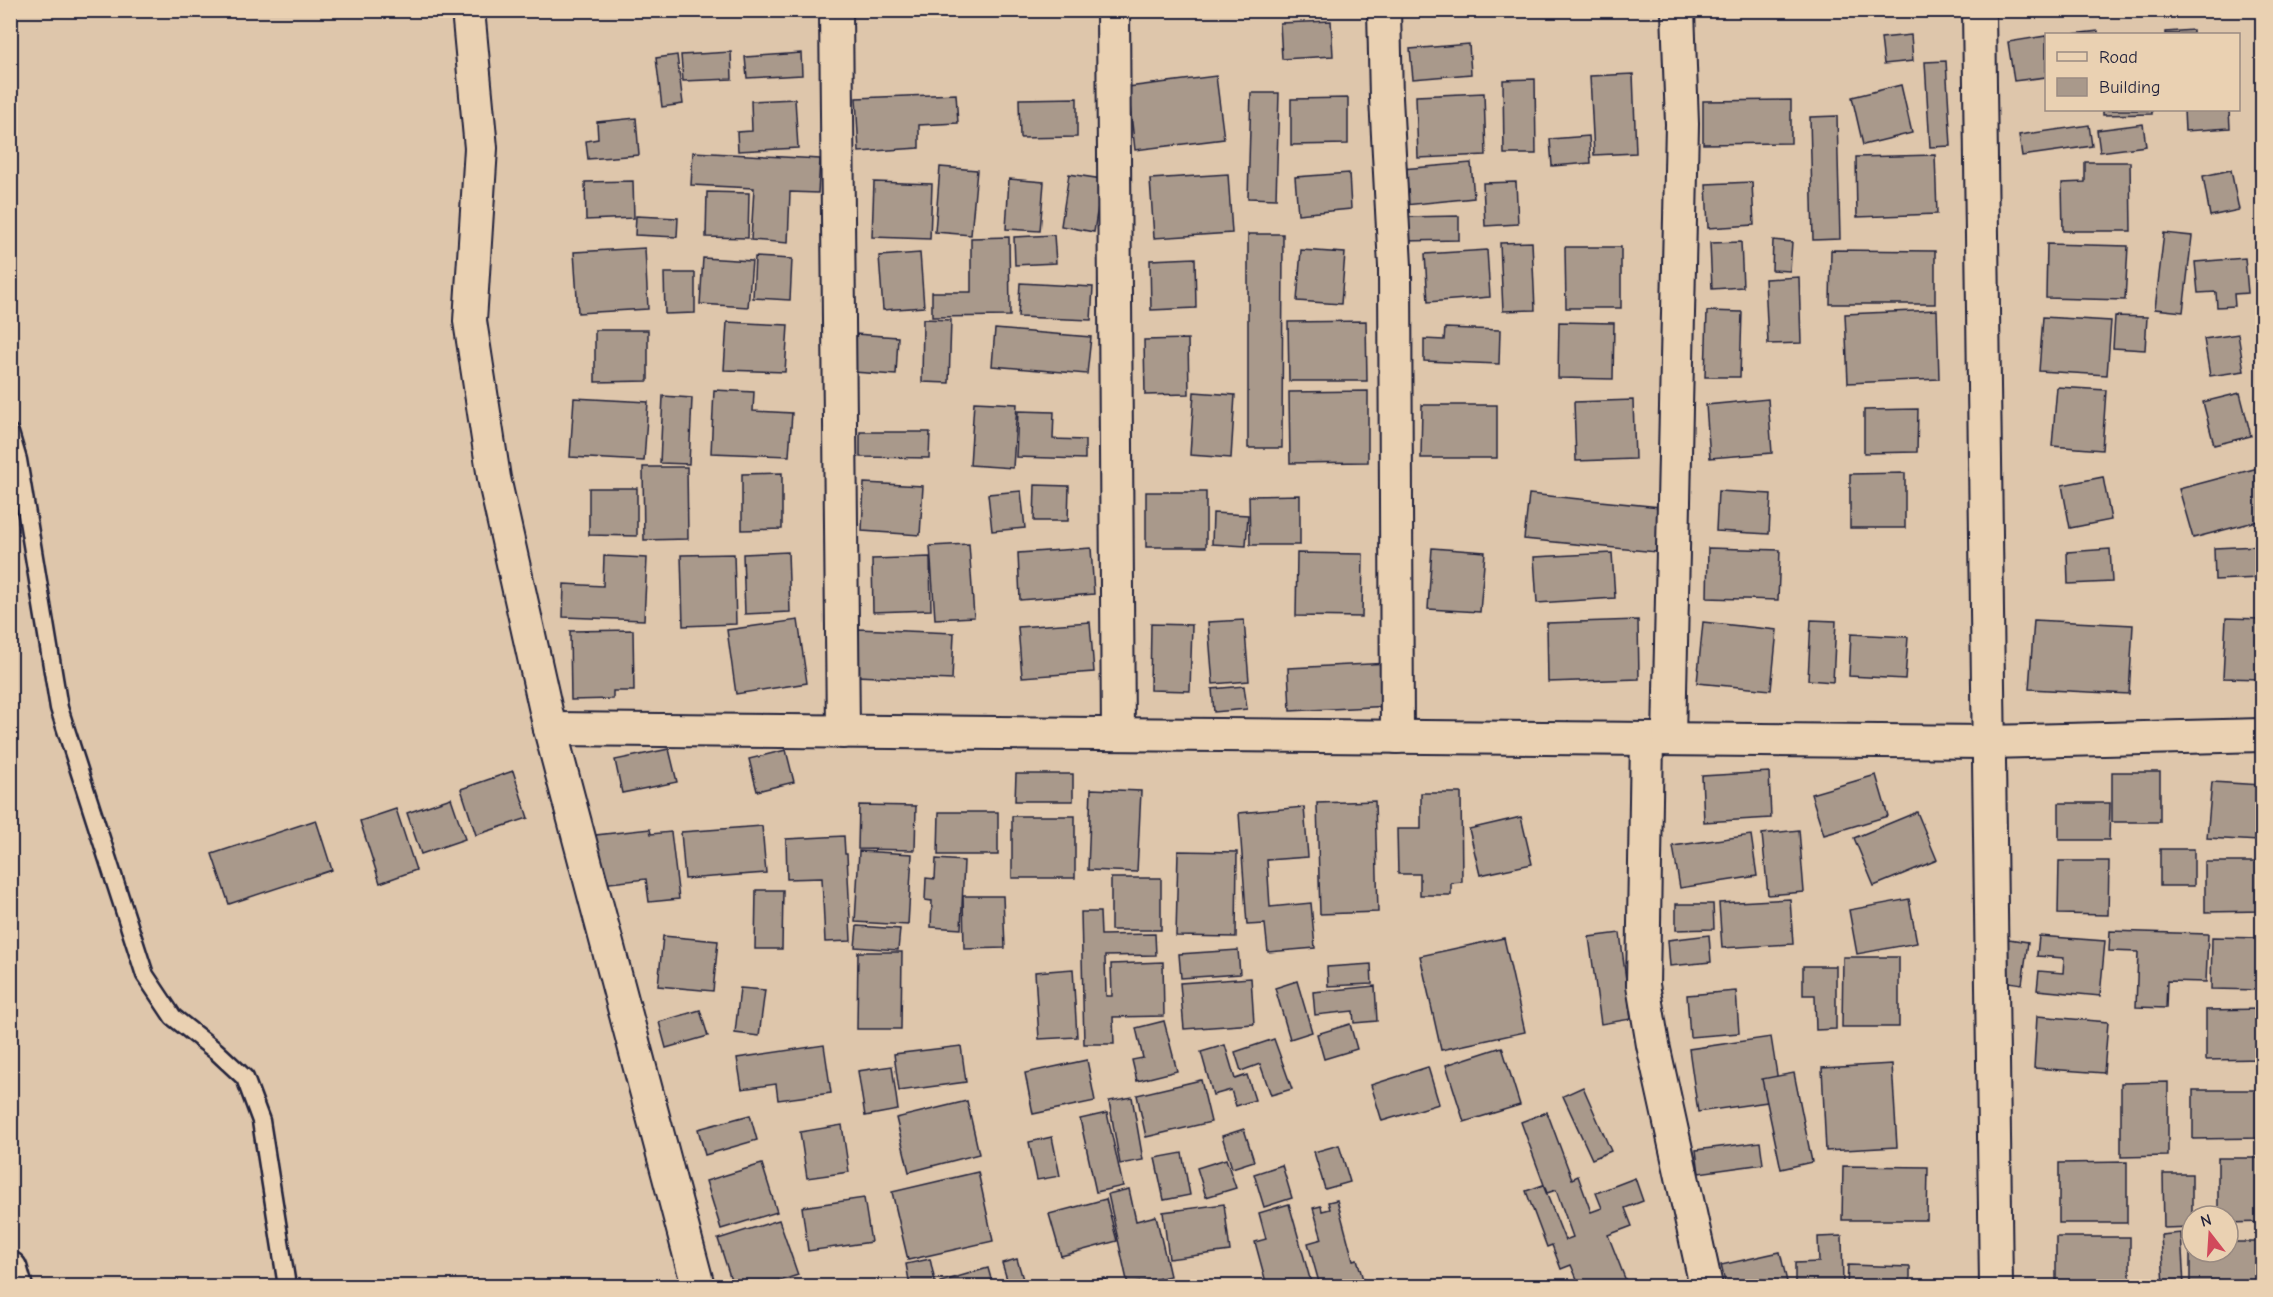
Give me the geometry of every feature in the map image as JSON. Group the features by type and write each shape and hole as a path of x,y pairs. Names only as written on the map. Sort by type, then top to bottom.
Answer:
{"main road":[{"path":"10,1269 15,1287"}],"street":[{"path":"468,10 481,148 470,321 494,478 550,729 698,1287"},
{"path":"836,10 843,732"},
{"path":"1113,10 1118,734"},
{"path":"1384,10 1395,266 1397,737"},
{"path":"1678,10 1682,124 1658,739 1643,985 1653,1045 1706,1287"},
{"path":"1979,10 1996,1287"},
{"path":"550,729 1988,742 2262,735"}],"lane":[{"path":"10,434 18,460 59,708 145,975 172,1017 216,1051 245,1078 261,1121 287,1287"}],"building":[{"path":"1331,21 1333,56 1282,59 1280,23"},
{"path":"2193,30 2193,33 2166,32"},
{"path":"1911,35 1913,61 1884,64 1881,38"},
{"path":"2045,36 2045,77 2014,81 2008,42"},
{"path":"1469,44 1471,74 1413,79 1410,49"},
{"path":"731,52 732,79 683,81 681,55"},
{"path":"801,53 802,75 747,78 745,57"},
{"path":"677,55 683,104 662,107 656,58"},
{"path":"1946,61 1951,146 1930,147 1925,62"},
{"path":"1633,74 1636,153 1594,155 1590,76"},
{"path":"1216,76 1224,139 1135,150 1128,87"},
{"path":"1535,79 1536,154 1504,154 1503,80"},
{"path":"1901,85 1912,133 1863,145 1852,97"},
{"path":"1251,93 1279,93 1276,199 1248,198"},
{"path":"1484,93 1486,155 1418,158 1416,96"},
{"path":"956,94 958,123 919,125 919,148 859,152 856,98"},
{"path":"1077,98 1077,137 1020,138 1019,99"},
{"path":"1348,98 1348,144 1291,145 1291,99"},
{"path":"795,99 798,148 738,151 737,132 752,131 751,101"},
{"path":"1791,100 1791,143 1703,144 1703,101"},
{"path":"2103,111 2152,111 2152,114 2103,115"},
{"path":"2184,111 2229,111 2230,128 2185,131"},
{"path":"1837,116 1840,239 1813,240 1810,117"},
{"path":"636,118 639,155 588,159 586,141 598,139 597,122"},
{"path":"2143,124 2146,146 2100,152 2097,130"},
{"path":"2089,125 2092,146 2022,156 2019,135"},
{"path":"1589,136 1591,163 1552,166 1550,139"},
{"path":"693,152 820,159 818,193 790,192 788,243 751,240 754,188 691,185"},
{"path":"1935,155 1937,214 1857,217 1856,157"},
{"path":"2085,162 2130,162 2131,231 2063,231 2062,183 2085,182"},
{"path":"1471,163 1474,198 1405,205 1402,169"},
{"path":"940,167 977,170 971,235 935,232"},
{"path":"2231,170 2239,210 2210,216 2203,176"},
{"path":"1349,173 1351,209 1298,214 1295,177"},
{"path":"1069,174 1102,179 1094,232 1061,226"},
{"path":"1228,174 1232,233 1154,238 1150,179"},
{"path":"1009,179 1044,182 1040,231 1006,229"},
{"path":"633,181 634,218 586,220 585,182"},
{"path":"874,182 932,184 930,239 872,237"},
{"path":"1516,182 1518,224 1485,226 1483,183"},
{"path":"1752,182 1754,225 1708,228 1706,184"},
{"path":"707,192 749,193 748,238 706,237"},
{"path":"636,216 678,218 677,237 635,235"},
{"path":"1459,216 1459,240 1404,241 1404,217"},
{"path":"2164,233 2192,236 2183,312 2155,309"},
{"path":"1248,234 1283,234 1282,448 1248,448"},
{"path":"1054,235 1056,263 1015,265 1014,237"},
{"path":"1009,237 1010,316 932,317 932,292 971,292 971,238"},
{"path":"1773,240 1792,242 1790,271 1772,270"},
{"path":"1532,242 1535,310 1503,311 1500,243"},
{"path":"1741,242 1743,287 1712,289 1710,243"},
{"path":"2047,244 2128,246 2125,300 2046,298"},
{"path":"1565,247 1621,247 1621,308 1566,308"},
{"path":"645,248 648,309 578,313 574,252"},
{"path":"1301,250 1345,253 1341,304 1297,301"},
{"path":"1487,250 1490,297 1428,302 1425,254"},
{"path":"1831,250 1935,251 1935,304 1830,304"},
{"path":"920,253 924,307 883,310 879,256"},
{"path":"755,257 792,259 790,300 753,298"},
{"path":"703,258 752,261 748,307 700,304"},
{"path":"1195,258 1196,308 1151,310 1150,260"},
{"path":"2245,258 2248,293 2234,294 2235,306 2217,307 2216,292 2198,293 2195,262"},
{"path":"664,273 695,273 695,313 665,314"},
{"path":"1799,277 1801,343 1768,344 1765,279"},
{"path":"1020,283 1093,287 1091,320 1018,317"},
{"path":"1937,310 1939,379 1848,383 1845,314"},
{"path":"1707,311 1742,312 1740,377 1705,377"},
{"path":"2115,316 2147,317 2145,350 2113,348"},
{"path":"2043,317 2111,321 2107,375 2039,371"},
{"path":"923,319 951,320 949,383 922,382"},
{"path":"1366,321 1367,381 1289,381 1288,322"},
{"path":"727,322 788,325 785,372 724,370"},
{"path":"1559,322 1614,323 1613,379 1558,378"},
{"path":"1445,328 1500,330 1499,364 1424,361 1424,339 1444,340"},
{"path":"995,329 1091,337 1087,374 992,366"},
{"path":"595,330 648,330 648,381 595,382"},
{"path":"855,334 898,337 896,375 853,372"},
{"path":"2238,334 2244,371 2210,376 2204,339"},
{"path":"1188,339 1189,394 1145,395 1144,340"},
{"path":"2057,387 2106,390 2102,450 2052,446"},
{"path":"714,390 754,392 753,411 792,413 789,456 711,453"},
{"path":"1368,391 1368,462 1290,463 1289,392"},
{"path":"1194,392 1235,395 1231,458 1190,455"},
{"path":"2240,393 2251,436 2214,445 2203,402"},
{"path":"663,396 692,398 689,464 660,463"},
{"path":"574,398 648,402 644,461 570,457"},
{"path":"1768,399 1772,453 1710,458 1706,405"},
{"path":"1633,400 1635,459 1576,461 1574,402"},
{"path":"974,402 1017,404 1013,468 970,465"},
{"path":"1422,405 1497,405 1497,458 1421,458"},
{"path":"1918,409 1917,452 1864,453 1864,410"},
{"path":"1018,411 1054,412 1053,439 1085,440 1085,459 1016,457"},
{"path":"860,432 930,432 929,458 860,457"},
{"path":"643,467 687,467 688,539 644,540"},
{"path":"2258,468 2262,484 2262,520 2193,538 2179,489"},
{"path":"782,473 782,529 742,530 742,474"},
{"path":"1905,473 1905,528 1850,528 1850,474"},
{"path":"2103,477 2111,520 2070,528 2062,485"},
{"path":"864,483 923,486 920,535 862,531"},
{"path":"1035,485 1069,486 1068,521 1034,521"},
{"path":"589,488 637,488 637,536 589,535"},
{"path":"1021,491 1025,528 992,531 988,494"},
{"path":"1718,491 1771,494 1769,534 1716,531"},
{"path":"1146,492 1206,492 1206,547 1146,547"},
{"path":"1529,494 1660,507 1656,552 1524,539"},
{"path":"1300,495 1300,545 1250,545 1249,496"},
{"path":"1213,513 1248,515 1246,546 1212,544"},
{"path":"969,544 974,617 935,619 930,546"},
{"path":"2258,546 2259,578 2215,580 2214,548"},
{"path":"1091,548 1094,594 1020,600 1018,553"},
{"path":"1432,548 1485,552 1480,612 1428,609"},
{"path":"1708,548 1780,550 1778,600 1707,598"},
{"path":"2110,549 2112,582 2068,584 2067,552"},
{"path":"788,552 790,612 745,614 743,554"},
{"path":"1297,553 1363,554 1362,617 1296,616"},
{"path":"1612,553 1615,598 1537,603 1534,557"},
{"path":"734,554 736,624 683,626 681,555"},
{"path":"604,556 647,558 644,620 563,617 564,584 603,586"},
{"path":"930,557 931,610 873,612 872,559"},
{"path":"2226,618 2262,619 2262,679 2223,678"},
{"path":"798,620 807,683 736,694 727,630"},
{"path":"1244,620 1249,681 1213,684 1208,622"},
{"path":"1638,620 1639,679 1548,682 1547,623"},
{"path":"1811,620 1836,621 1833,682 1808,680"},
{"path":"2034,620 2133,625 2129,694 2029,689"},
{"path":"1090,622 1094,672 1022,677 1018,627"},
{"path":"1703,622 1777,630 1771,690 1697,683"},
{"path":"1151,624 1192,625 1190,691 1150,690"},
{"path":"857,629 954,633 952,680 855,676"},
{"path":"633,630 634,691 613,691 613,699 571,700 570,631"},
{"path":"1851,634 1908,637 1905,679 1849,676"},
{"path":"1390,663 1392,706 1290,711 1288,668"},
{"path":"1244,686 1247,709 1214,712 1212,689"},
{"path":"669,749 677,782 622,793 615,760"},
{"path":"786,750 794,782 757,791 749,759"},
{"path":"513,771 528,818 476,835 461,789"},
{"path":"1769,772 1771,818 1704,822 1702,776"},
{"path":"2112,772 2160,772 2160,822 2112,822"},
{"path":"1016,774 1073,774 1073,801 1015,801"},
{"path":"1876,775 1888,816 1824,835 1811,794"},
{"path":"2212,782 2262,785 2259,841 2207,838"},
{"path":"1091,789 1141,791 1137,872 1088,870"},
{"path":"1421,793 1461,793 1462,882 1451,883 1451,895 1420,895 1420,874 1398,874 1397,829 1421,829"},
{"path":"451,798 465,839 421,854 407,813"},
{"path":"1375,801 1378,912 1320,914 1317,803"},
{"path":"2059,803 2110,803 2109,840 2059,840"},
{"path":"859,805 916,806 915,850 858,849"},
{"path":"1304,807 1308,857 1267,860 1270,907 1311,903 1315,948 1268,952 1265,924 1247,925 1239,813"},
{"path":"396,809 416,870 380,883 360,821"},
{"path":"939,812 998,812 998,855 938,855"},
{"path":"1917,812 1937,860 1874,886 1854,838"},
{"path":"1012,816 1075,816 1075,878 1012,878"},
{"path":"1521,817 1532,864 1480,875 1469,829"},
{"path":"316,820 332,870 229,904 212,854"},
{"path":"762,826 766,873 685,879 681,832"},
{"path":"650,829 651,834 671,832 679,899 649,902 646,879 601,884 596,835"},
{"path":"1799,830 1804,892 1768,895 1762,834"},
{"path":"1751,835 1757,876 1680,888 1673,846"},
{"path":"844,836 851,941 825,942 822,878 787,879 786,839"},
{"path":"2160,849 2194,849 2194,886 2160,886"},
{"path":"859,851 912,854 908,925 855,922"},
{"path":"1178,851 1237,852 1236,937 1176,936"},
{"path":"936,859 964,861 961,929 931,927 932,901 925,900 926,878 935,879"},
{"path":"2059,861 2109,861 2108,915 2058,914"},
{"path":"2205,862 2262,862 2262,911 2205,912"},
{"path":"1111,878 1161,878 1161,930 1111,930"},
{"path":"756,890 783,890 782,949 755,949"},
{"path":"963,896 1003,896 1005,948 964,949"},
{"path":"1790,899 1793,944 1722,948 1719,903"},
{"path":"1909,899 1917,943 1857,954 1849,910"},
{"path":"1676,904 1713,904 1714,929 1676,930"},
{"path":"1081,912 1100,912 1101,935 1155,934 1156,955 1105,956 1106,996 1112,996 1111,964 1163,962 1164,1016 1113,1017 1114,1044 1084,1044"},
{"path":"857,926 900,929 898,950 855,947"},
{"path":"2110,931 2208,934 2206,982 2167,981 2166,1008 2136,1007 2138,952 2109,951"},
{"path":"1620,933 1631,1019 1601,1024 1589,937"},
{"path":"1709,935 1711,962 1670,966 1668,940"},
{"path":"663,936 718,941 713,991 658,986"},
{"path":"2039,936 2105,941 2100,996 2037,990 2039,971 2063,973 2064,958 2037,956"},
{"path":"2212,937 2262,938 2262,990 2211,989"},
{"path":"1504,938 1525,1032 1441,1050 1420,956"},
{"path":"2002,938 2028,942 2022,984 1996,980"},
{"path":"1238,950 1240,974 1181,978 1179,954"},
{"path":"858,952 902,952 901,1029 857,1029"},
{"path":"1843,957 1899,957 1899,1027 1842,1027"},
{"path":"1371,964 1372,984 1328,986 1327,967"},
{"path":"1803,966 1836,966 1836,1029 1816,1030 1815,995 1803,995"},
{"path":"1073,969 1077,1037 1039,1039 1035,972"},
{"path":"1251,978 1254,1024 1184,1029 1180,983"},
{"path":"1297,981 1312,1032 1290,1039 1275,988"},
{"path":"1375,986 1377,1021 1354,1023 1353,1011 1315,1015 1313,992"},
{"path":"740,988 765,990 759,1036 735,1033"},
{"path":"1736,991 1739,1033 1690,1037 1687,995"},
{"path":"2262,1009 2262,1059 2206,1060 2206,1010"},
{"path":"700,1010 708,1036 666,1048 659,1022"},
{"path":"2037,1016 2108,1022 2104,1073 2034,1068"},
{"path":"1164,1021 1177,1071 1137,1081 1132,1060 1143,1058 1136,1028"},
{"path":"1350,1024 1357,1049 1324,1059 1317,1034"},
{"path":"1771,1037 1781,1100 1698,1112 1689,1049"},
{"path":"1274,1039 1292,1089 1271,1095 1260,1064 1241,1071 1235,1052"},
{"path":"824,1045 831,1093 778,1100 776,1084 742,1089 737,1058"},
{"path":"1225,1045 1235,1079 1247,1075 1255,1100 1236,1106 1231,1090 1213,1095 1201,1052"},
{"path":"961,1046 966,1082 899,1091 894,1054"},
{"path":"1502,1047 1520,1105 1464,1122 1446,1065"},
{"path":"1087,1060 1095,1101 1033,1114 1025,1073"},
{"path":"1892,1064 1897,1147 1826,1151 1822,1068"},
{"path":"892,1066 898,1110 865,1116 858,1071"},
{"path":"1428,1067 1439,1104 1382,1121 1371,1085"},
{"path":"1794,1073 1812,1162 1781,1169 1762,1079"},
{"path":"1201,1080 1211,1122 1146,1137 1137,1095"},
{"path":"2168,1082 2168,1156 2121,1157 2121,1083"},
{"path":"1583,1087 1611,1151 1592,1159 1563,1096"},
{"path":"2193,1090 2262,1090 2262,1138 2193,1139"},
{"path":"1132,1097 1143,1160 1120,1164 1109,1101"},
{"path":"967,1101 979,1154 909,1172 896,1118"},
{"path":"1547,1112 1572,1179 1578,1176 1591,1212 1602,1208 1596,1193 1635,1178 1643,1201 1625,1208 1632,1226 1608,1235 1628,1286 1580,1286 1571,1265 1561,1269 1552,1245 1547,1247 1526,1191 1543,1185 1565,1240 1573,1237 1556,1190 1547,1193 1521,1122"},
{"path":"1107,1113 1123,1186 1096,1192 1080,1119"},
{"path":"750,1115 757,1140 705,1155 698,1129"},
{"path":"842,1125 849,1172 807,1178 800,1132"},
{"path":"1244,1129 1254,1161 1232,1168 1222,1136"},
{"path":"1052,1137 1060,1176 1037,1180 1029,1142"},
{"path":"1760,1142 1763,1164 1699,1173 1696,1150"},
{"path":"1339,1145 1350,1182 1325,1189 1314,1152"},
{"path":"1182,1153 1190,1195 1164,1200 1155,1158"},
{"path":"2218,1158 2262,1158 2262,1222 2240,1223 2240,1204 2218,1204"},
{"path":"1226,1159 1236,1188 1206,1197 1197,1168"},
{"path":"2127,1162 2127,1223 2059,1223 2059,1163"},
{"path":"762,1164 777,1212 721,1229 706,1181"},
{"path":"1282,1165 1292,1198 1264,1207 1254,1174"},
{"path":"1843,1166 1928,1167 1927,1220 1842,1220"},
{"path":"978,1172 993,1241 908,1260 892,1192"},
{"path":"2163,1174 2192,1174 2192,1204 2180,1204 2180,1227 2164,1228"},
{"path":"1129,1189 1136,1221 1156,1216 1170,1276 1128,1285 1108,1194"},
{"path":"864,1198 871,1242 808,1251 802,1207"},
{"path":"1106,1199 1117,1241 1061,1256 1049,1214"},
{"path":"1337,1200 1353,1260 1357,1259 1365,1286 1320,1286 1308,1243 1322,1239 1313,1208 1321,1206 1322,1211 1330,1209 1328,1202"},
{"path":"1224,1204 1230,1251 1169,1259 1163,1212"},
{"path":"1289,1204 1312,1286 1267,1286 1255,1242 1266,1239 1259,1213"},
{"path":"779,1220 798,1275 764,1286 733,1286 718,1239"},
{"path":"2180,1233 2180,1264 2183,1264 2184,1286 2164,1286 2161,1235"},
{"path":"1842,1236 1843,1286 1795,1286 1795,1263 1819,1262 1818,1237"},
{"path":"2056,1237 2130,1237 2130,1286 2056,1286"},
{"path":"2240,1242 2262,1242 2262,1286 2190,1286 2190,1264 2240,1264"},
{"path":"1780,1252 1788,1286 1726,1286 1721,1265"},
{"path":"930,1259 936,1286 910,1286 906,1264"},
{"path":"1017,1259 1025,1286 1009,1286 1002,1263"},
{"path":"1848,1265 1910,1267 1910,1286 1847,1286"},
{"path":"988,1268 993,1286 941,1286 940,1282"},
{"path":"1105,1278 1106,1286 1068,1286 1068,1285"}]}
